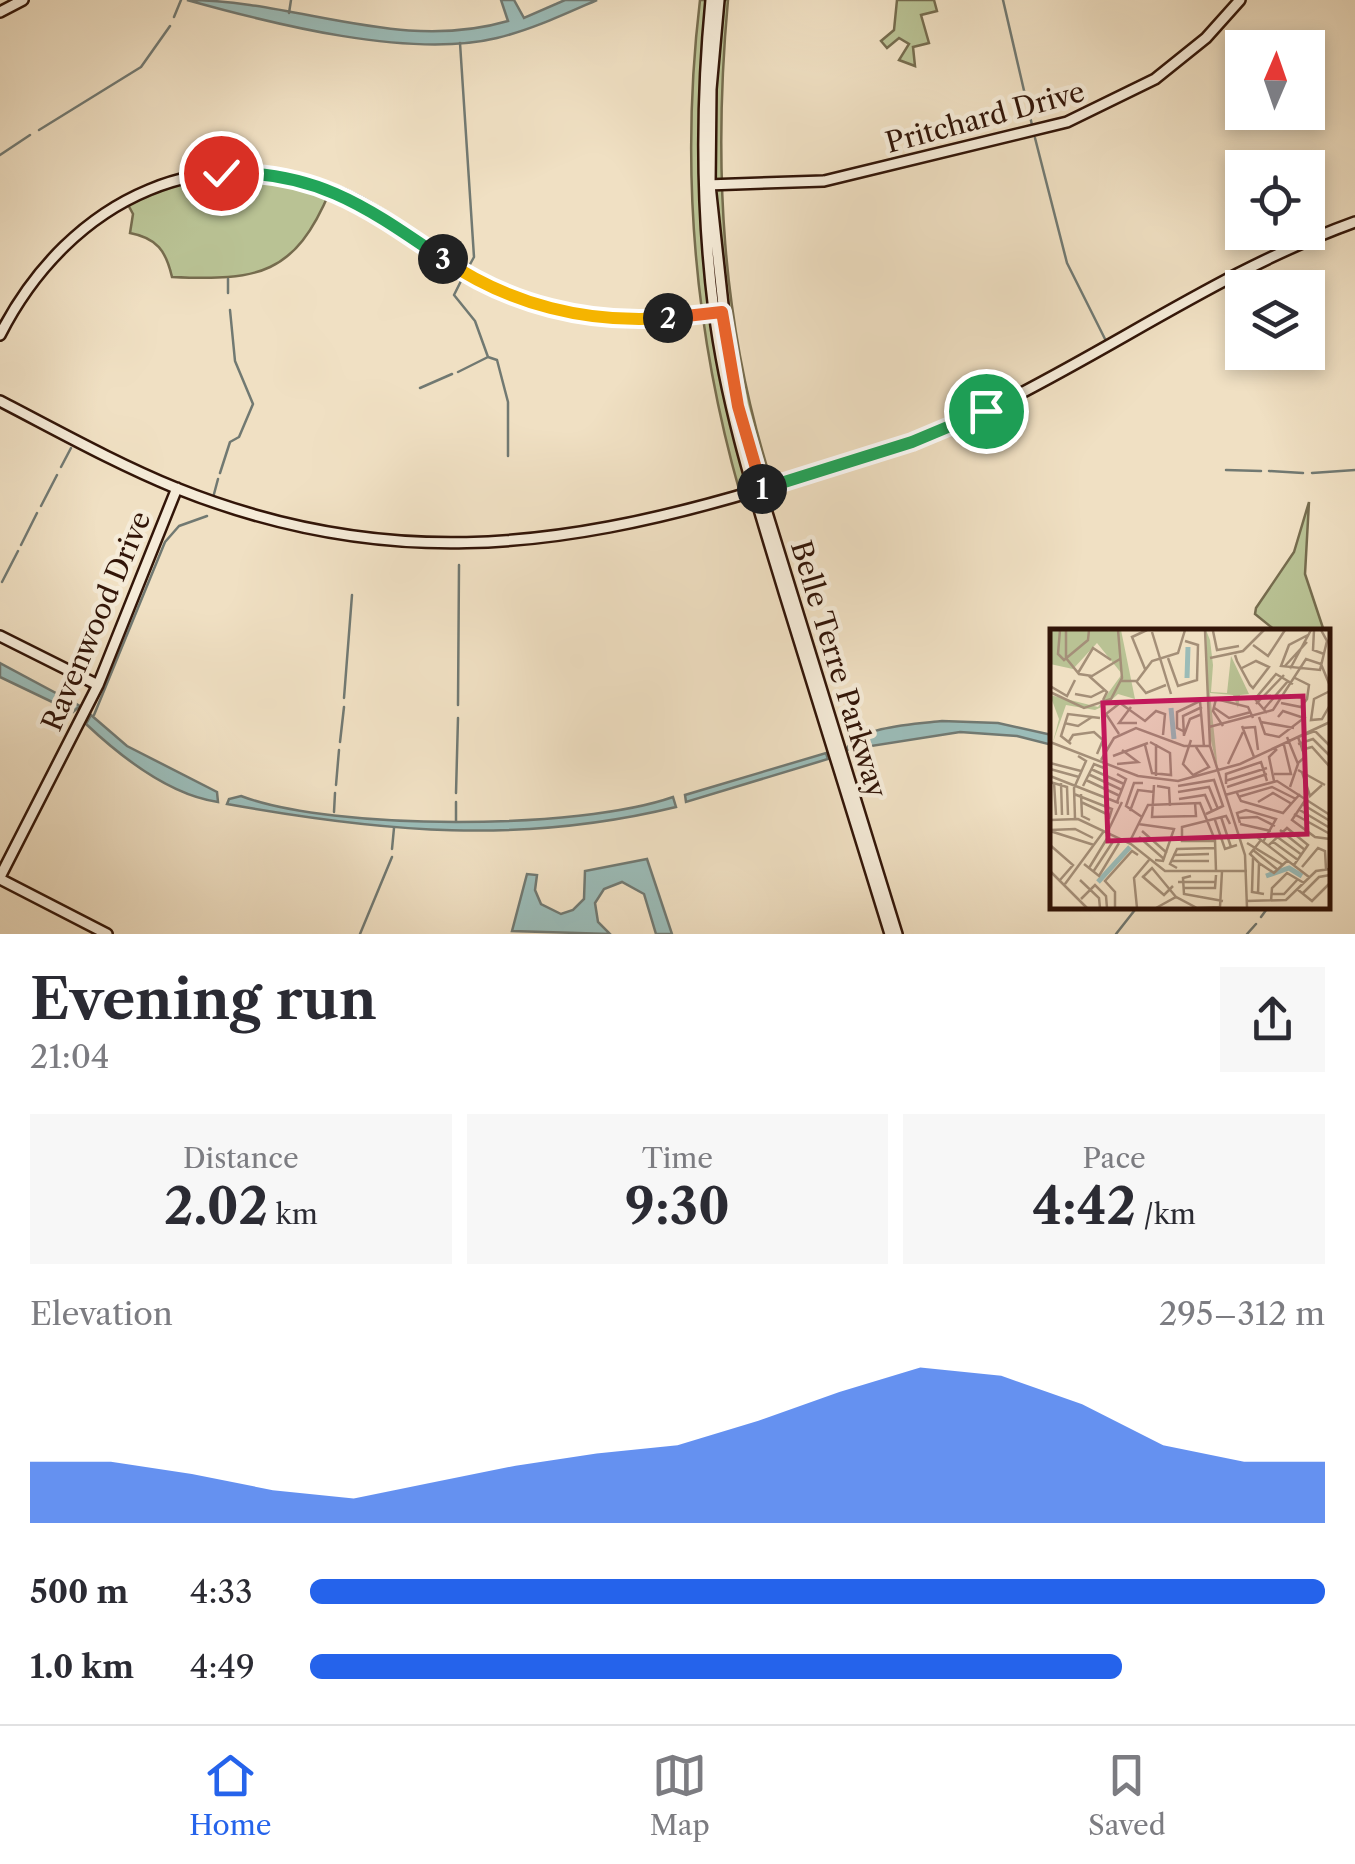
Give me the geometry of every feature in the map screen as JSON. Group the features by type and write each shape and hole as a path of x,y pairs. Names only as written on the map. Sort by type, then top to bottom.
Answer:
{"street":[{"path":"0,12 23,0"},
{"name":"Belle Terre Parkway","path":"715,0 707,185 718,312 757,491 894,934"},
{"name":"Pritchard Drive","path":"707,185 824,181 1055,127 1107,106 1149,83 1206,38 1240,0"},
{"path":"0,335 40,268 84,224 153,188 221,173 275,175 334,191 372,210 462,272 535,304 622,320 718,312"},
{"path":"0,401 177,488 247,512 329,532 464,544 597,533 757,491 964,420 1256,264 1355,222"},
{"name":"Ravenwood Drive","path":"0,878 98,686 177,488"},
{"path":"0,636 98,686"},
{"path":"0,878 107,934"}],"green space":[{"path":"700,0 710,0 707,269 748,484 740,493 712,371 695,248 691,125"},
{"path":"720,0 728,0 721,123 725,244 742,364 772,483 761,481 725,301 714,123"},
{"path":"897,0 934,0 937,11 921,15 929,43 913,47 915,66 899,60 909,44 899,38 887,48 881,41 894,30"},
{"path":"242,175 280,178 330,191 303,240 270,267 228,277 172,277 159,247 130,233 133,214 126,201 193,179"},
{"path":"1309,502 1305,574 1323,629 1274,629 1255,614 1294,552"}],"water":[{"path":"187,0 228,2 427,31 508,21 501,0 514,0 524,18 565,0 597,0 497,38 424,44 342,36"},
{"path":"0,663 80,706 73,712 0,677"},
{"path":"91,715 127,746 217,792 218,802 181,791 146,772 86,724"},
{"path":"942,721 998,723 1050,735 1050,744 1017,736 960,732 846,750 862,736 903,725"},
{"path":"826,753 828,759 686,802 685,795"},
{"path":"241,796 334,816 456,822 579,816 673,797 676,807 562,826 452,830 341,822 227,804 229,799"},
{"path":"647,859 672,934 656,934 644,894 622,882 604,889 595,903 598,922 610,934 512,931 527,874 537,875 535,890 541,904 561,914 573,910 584,899 585,871"}],"waterway":[{"path":"174,17 181,0"},
{"path":"289,13 291,0"},
{"path":"1003,0 1032,125"},
{"path":"39,130 141,67 170,26"},
{"path":"460,43 474,257 468,268"},
{"path":"0,155 30,135"},
{"path":"1035,138 1067,263 1106,341"},
{"path":"463,277 454,295 475,321 488,357 497,360 508,402 508,456"},
{"path":"228,279 228,293"},
{"path":"220,473 230,442 239,437 253,404 235,361 230,310"},
{"path":"458,372 488,357"},
{"path":"420,388 452,374"},
{"path":"61,467 71,448"},
{"path":"1226,470 1261,471"},
{"path":"1312,473 1355,470"},
{"path":"1269,471 1303,473"},
{"path":"41,506 57,475"},
{"path":"214,494 218,479"},
{"path":"21,545 37,513"},
{"path":"94,715 165,542 179,526 207,516"},
{"path":"2,582 18,551"},
{"path":"458,705 459,565"},
{"path":"344,698 352,595"},
{"path":"340,742 344,707"},
{"path":"456,793 458,718"},
{"path":"336,785 339,750"},
{"path":"334,812 335,793"},
{"path":"456,802 456,821"},
{"path":"392,849 394,828"},
{"path":"360,934 392,857"},
{"path":"1116,934 1136,909"},
{"path":"1261,917 1267,909"},
{"path":"1247,934 1256,924"}],"route":[{"path":"221,173 275,175 334,191 372,210 462,272 535,304 622,320 722,312 738,406 760,490 912,442 986,411"}]}
